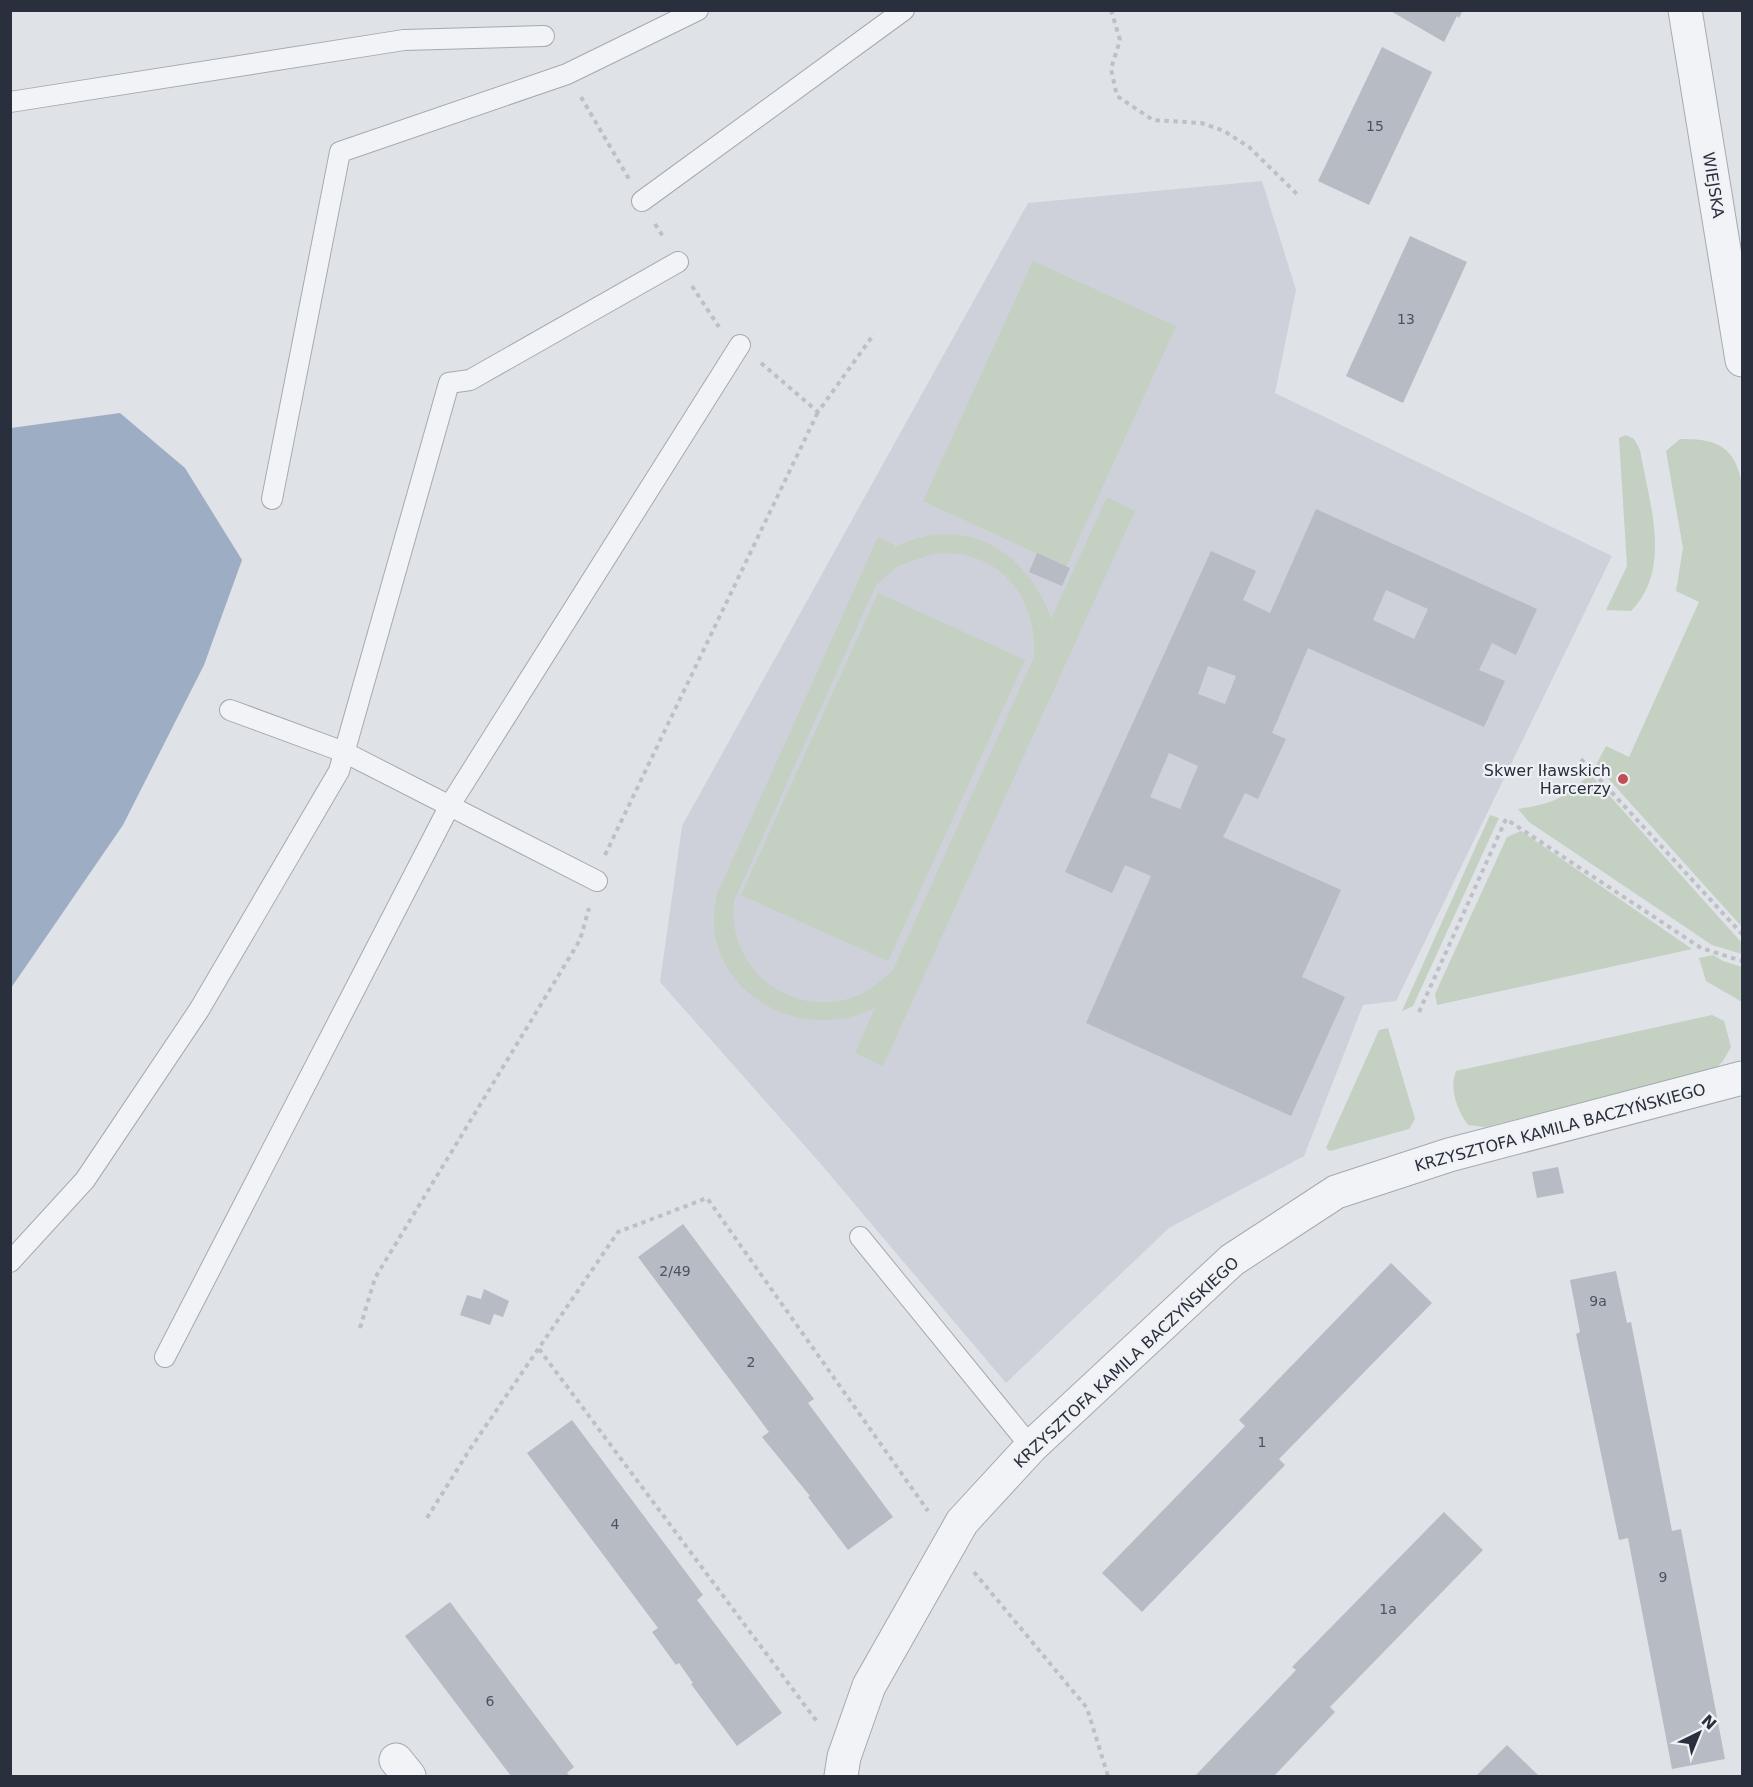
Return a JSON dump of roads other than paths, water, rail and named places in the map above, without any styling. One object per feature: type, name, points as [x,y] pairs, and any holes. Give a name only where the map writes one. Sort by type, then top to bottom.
[{"type":"street","name":"WIEJSKA","points":[[1684,10],[1743,360]]},
{"type":"street","name":"KRZYSZTOFA KAMILA BACZYŃSKIEGO","points":[[842,1767],[869,1686],[962,1522],[1031,1447],[1232,1260],[1336,1192],[1449,1155],[1743,1078]]},
{"type":"lane","points":[[272,499],[340,152],[567,74],[698,10]]},
{"type":"lane","points":[[642,201],[904,10]]},
{"type":"lane","points":[[10,102],[404,40],[544,36]]},
{"type":"lane","points":[[10,1262],[85,1179],[199,1010],[339,771],[449,383],[470,380],[678,262]]},
{"type":"lane","points":[[165,1357],[450,805],[740,345]]},
{"type":"lane","points":[[230,710],[344,752],[597,881]]},
{"type":"lane","points":[[860,1237],[1031,1447]]},
{"type":"water","points":[[120,413],[185,468],[242,560],[204,665],[123,825],[11,988],[11,428]]},
{"type":"place","name":"Skwer Iławskich Harcerzy","points":[[1623,779]]}]
